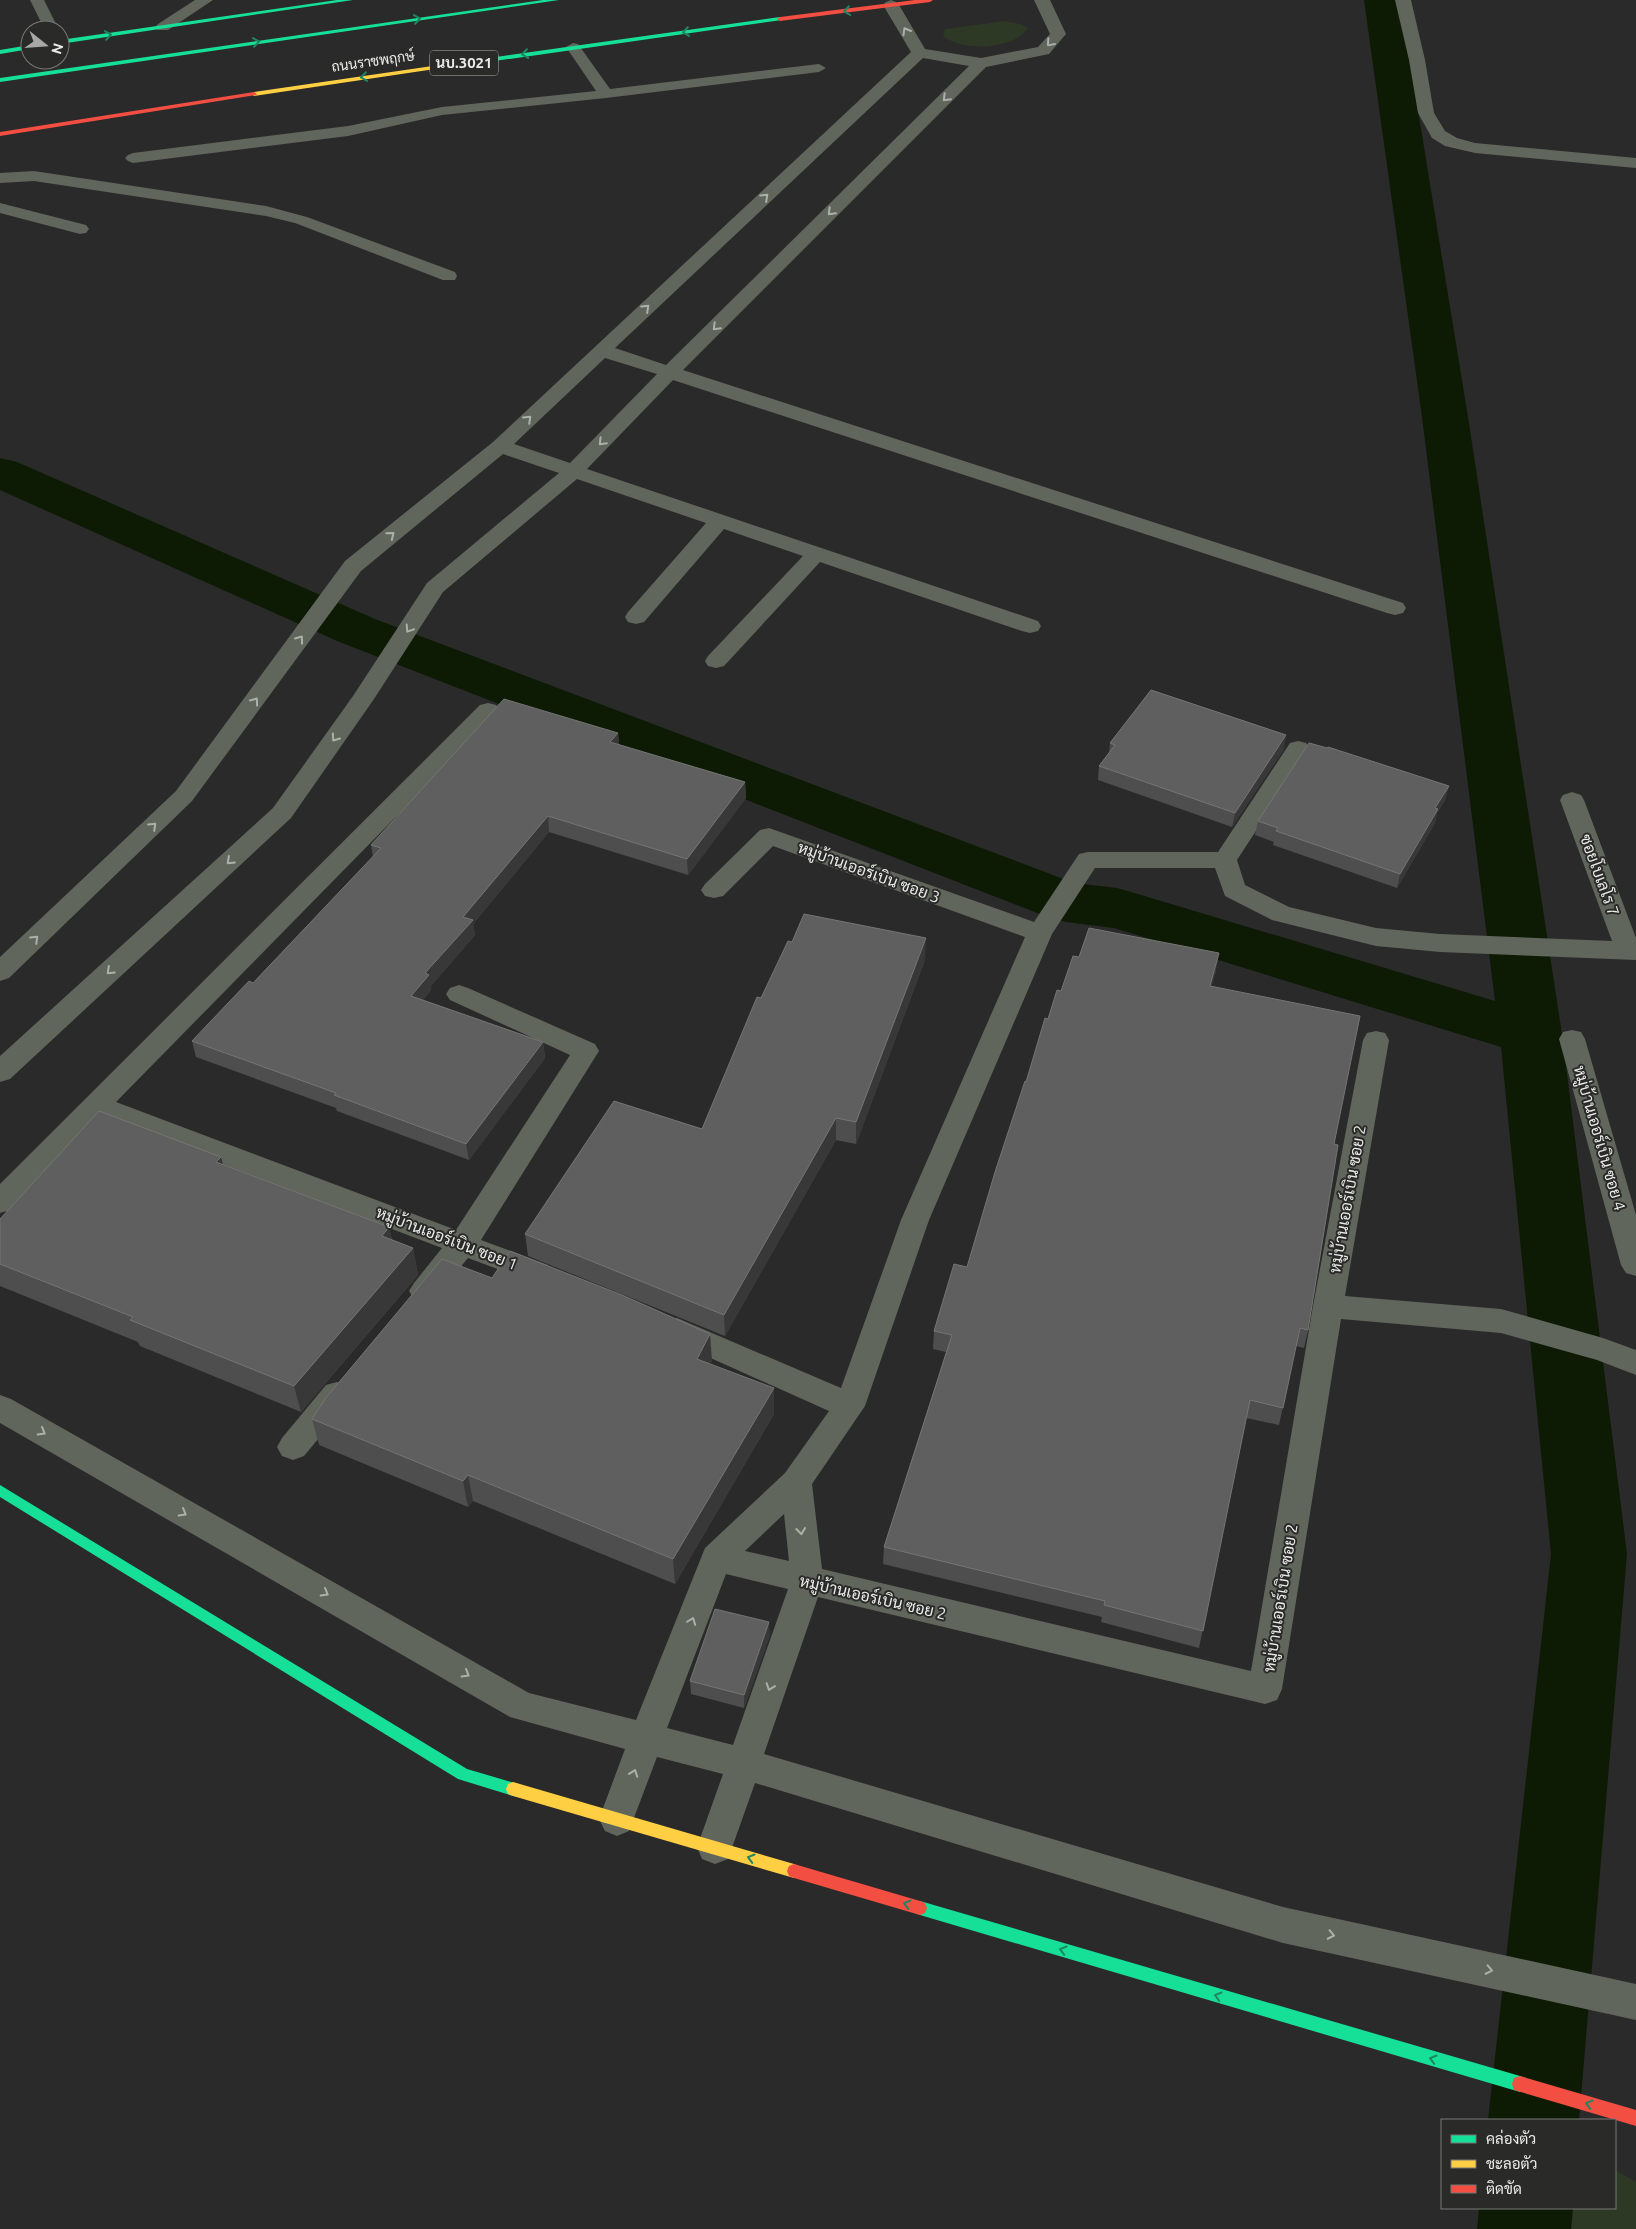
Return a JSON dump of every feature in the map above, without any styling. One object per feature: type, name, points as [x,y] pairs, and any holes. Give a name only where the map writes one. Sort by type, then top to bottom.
[{"type":"main road","points":[[70,41],[350,0]]},
{"type":"main road","points":[[0,80],[224,46],[556,0]]},
{"type":"main road","name":"ถนนราชพฤกษ์","points":[[0,134],[310,85],[573,47],[930,0]]},
{"type":"main road","points":[[10,67],[224,46]]},
{"type":"main road","points":[[0,52],[20,49]]},
{"type":"main road","points":[[0,1490],[463,1774],[1636,2118]]},
{"type":"street","points":[[164,27],[205,0]]},
{"type":"street","points":[[890,5],[919,53],[981,63],[1043,51],[1058,34],[1042,0]]},
{"type":"street","points":[[1403,0],[1417,60],[1426,113],[1438,134],[1451,142],[1475,148],[1636,163]]},
{"type":"street","points":[[0,972],[184,796],[353,566],[500,446],[919,53]]},
{"type":"street","points":[[0,1072],[282,813],[363,699],[435,588],[574,470],[981,63]]},
{"type":"street","points":[[0,208],[80,229]]},
{"type":"street","points":[[601,350],[1395,608]]},
{"type":"street","points":[[500,446],[1030,626]]},
{"type":"street","points":[[636,617],[720,520]]},
{"type":"street","points":[[716,661],[817,553]]},
{"type":"street","points":[[0,1202],[488,710]]},
{"type":"street","points":[[1298,748],[1225,860],[1234,890],[1281,914],[1376,937],[1440,943],[1632,951]]},
{"type":"street","name":"ซอยโบเลโร 7","points":[[1572,800],[1632,951]]},
{"type":"street","name":"หมู่บ้านเออร์เบิน ซอย 3","points":[[714,890],[769,836],[1042,931]]},
{"type":"street","points":[[618,1819],[646,1739],[716,1558],[796,1482],[850,1406],[915,1220],[1042,931],[1088,860],[1225,860]]},
{"type":"street","points":[[407,1312],[463,1244],[586,1051],[459,994]]},
{"type":"street","name":"หมู่บ้านเออร์เบิน ซอย 2","points":[[716,1558],[1265,1690],[1328,1306],[1376,1040]]},
{"type":"street","name":"หมู่บ้านเออร์เบิน ซอย 4","points":[[1572,1040],[1636,1265]]},
{"type":"street","name":"หมู่บ้านเออร์เบิน ซอย 1","points":[[96,1105],[563,1283]]},
{"type":"street","points":[[1328,1306],[1501,1320],[1603,1350],[1636,1363]]},
{"type":"street","points":[[653,1320],[850,1406]]},
{"type":"street","points":[[294,1447],[356,1372]]},
{"type":"street","points":[[0,1408],[522,1706],[744,1764],[1283,1925],[1636,2002]]},
{"type":"street","points":[[714,1847],[807,1581],[796,1482]]},
{"type":"lane","points":[[37,0],[47,20]]},
{"type":"lane","points":[[573,47],[606,94]]},
{"type":"lane","points":[[132,158],[348,132],[442,112],[819,68]]},
{"type":"lane","points":[[0,178],[34,176],[266,211],[301,220],[449,276]]},
{"type":"green space","points":[[1005,21],[1028,28],[1011,41],[987,46],[962,45],[943,36],[945,29]]},
{"type":"green space","points":[[1616,2171],[1636,2182],[1636,2229],[1571,2229],[1573,2209],[1616,2209]]},
{"type":"building","points":[[1151,690],[1286,735],[1235,813],[1099,766],[1115,745],[1110,743]]},
{"type":"building","points":[[504,699],[618,733],[610,742],[745,782],[687,859],[548,816],[463,917],[473,920],[425,973],[429,975],[411,996],[543,1042],[466,1144],[334,1095],[336,1093],[192,1041],[249,981],[253,983],[381,848],[371,845]]},
{"type":"building","points":[[1309,743],[1328,747],[1449,786],[1435,808],[1438,809],[1400,874],[1276,831],[1278,828],[1258,821]]},
{"type":"building","points":[[804,914],[926,938],[856,1122],[836,1118],[724,1315],[525,1234],[614,1101],[702,1129],[757,997],[761,998],[788,941],[792,942]]},
{"type":"building","points":[[1089,928],[1219,953],[1210,986],[1360,1016],[1334,1144],[1338,1145],[1308,1330],[1300,1328],[1283,1408],[1250,1400],[1203,1631],[1104,1605],[1105,1601],[884,1547],[952,1335],[934,1331],[954,1264],[967,1267],[995,1172],[1026,1082],[1045,1018],[1048,1019],[1057,990],[1061,991],[1073,956],[1079,957]]},
{"type":"building","points":[[99,1111],[221,1157],[216,1162],[389,1227],[382,1236],[413,1248],[294,1386],[130,1320],[133,1317],[0,1264],[0,1219]]},
{"type":"building","points":[[510,1251],[622,1295],[710,1334],[697,1359],[774,1388],[673,1559],[468,1475],[463,1481],[312,1419],[325,1399],[442,1259],[492,1278]]},
{"type":"building","points":[[715,1609],[769,1622],[744,1695],[690,1681]]},
{"type":"waterway","points":[[1382,0],[1445,417],[1531,1034]]},
{"type":"waterway","points":[[0,472],[356,630],[1066,902],[1117,908],[1531,1034]]},
{"type":"waterway","points":[[1531,1034],[1589,1554],[1534,2119]]},
{"type":"waterway","points":[[1524,2229],[1526,2209]]},
{"type":"traffic: fast","points":[[70,41],[350,0]]},
{"type":"traffic: fast","points":[[0,80],[556,0]]},
{"type":"traffic: fast","points":[[453,65],[780,19]]},
{"type":"traffic: fast","points":[[0,52],[20,49]]},
{"type":"traffic: fast","points":[[0,1490],[463,1774],[513,1789]]},
{"type":"traffic: fast","points":[[920,1908],[1520,2084]]},
{"type":"traffic: slow","points":[[254,94],[453,65]]},
{"type":"traffic: slow","points":[[513,1789],[794,1871]]},
{"type":"traffic: jam","points":[[780,19],[930,0]]},
{"type":"traffic: jam","points":[[0,134],[254,94]]},
{"type":"traffic: jam","points":[[794,1871],[920,1908]]},
{"type":"traffic: jam","points":[[1520,2084],[1636,2118]]}]
